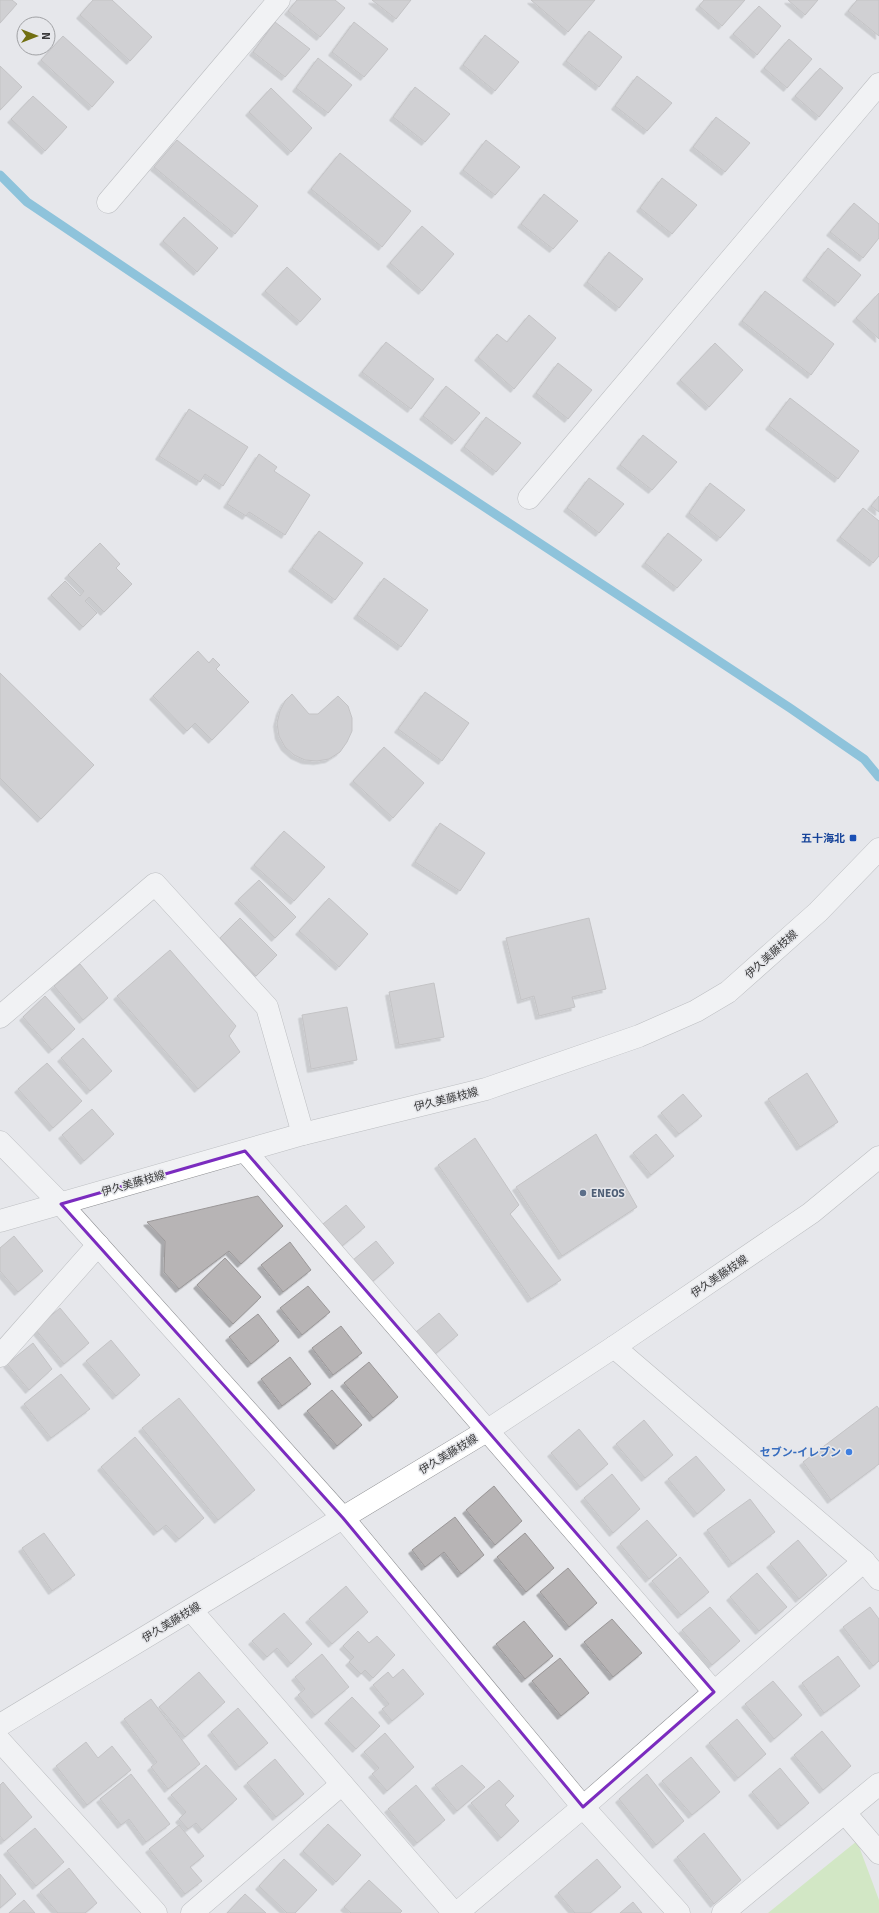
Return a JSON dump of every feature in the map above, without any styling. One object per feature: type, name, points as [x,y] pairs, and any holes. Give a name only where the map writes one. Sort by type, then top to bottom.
[{"type":"street","points":[[108,202],[279,0]]},
{"type":"street","points":[[529,498],[879,84]]},
{"type":"street","name":"伊久美藤枝線","points":[[0,1221],[303,1134],[486,1089],[639,1036],[696,1011],[728,992],[812,917],[879,849]]},
{"type":"street","points":[[0,1017],[155,884],[266,1007],[303,1134]]},
{"type":"street","points":[[0,1142],[61,1204],[343,1518],[582,1807],[679,1913]]},
{"type":"street","points":[[245,1151],[714,1692]]},
{"type":"street","name":"伊久美藤枝線","points":[[0,1725],[488,1430],[614,1348],[811,1213],[879,1157]]},
{"type":"street","points":[[0,1356],[98,1246]]},
{"type":"street","points":[[614,1348],[864,1561],[879,1579]]},
{"type":"street","points":[[457,1913],[582,1807],[864,1561]]},
{"type":"street","points":[[191,1610],[454,1913]]},
{"type":"street","points":[[0,1741],[156,1913]]},
{"type":"street","points":[[192,1913],[342,1784]]},
{"type":"street","points":[[723,1913],[879,1784]]},
{"type":"street","points":[[845,1813],[879,1853]]},
{"type":"highlighted area","points":[[245,1151],[714,1692],[583,1807],[343,1518],[61,1204]]},
{"type":"green space","points":[[857,1841],[879,1900],[879,1913],[768,1913]]},
{"type":"building","points":[[0,0],[12,0],[17,4],[0,23]]},
{"type":"building","points":[[93,0],[112,0],[152,37],[130,61],[80,15]]},
{"type":"building","points":[[297,0],[335,0],[345,8],[320,37],[288,11]]},
{"type":"building","points":[[372,0],[411,0],[396,19]]},
{"type":"building","points":[[531,0],[595,0],[568,32]]},
{"type":"building","points":[[704,0],[745,0],[722,26],[699,6]]},
{"type":"building","points":[[788,0],[818,0],[805,15]]},
{"type":"building","points":[[857,0],[879,0],[879,36],[848,11]]},
{"type":"building","points":[[759,6],[781,26],[757,55],[733,34]]},
{"type":"building","points":[[275,22],[310,49],[285,77],[253,52]]},
{"type":"building","points":[[354,22],[388,49],[364,77],[332,52]]},
{"type":"building","points":[[589,31],[622,57],[599,87],[566,61]]},
{"type":"building","points":[[485,35],[519,62],[495,91],[463,65]]},
{"type":"building","points":[[63,36],[114,82],[92,107],[41,60],[45,56],[56,56],[56,44]]},
{"type":"building","points":[[789,39],[812,59],[787,88],[764,68]]},
{"type":"building","points":[[318,58],[352,85],[328,113],[296,88]]},
{"type":"building","points":[[0,66],[22,87],[0,110]]},
{"type":"building","points":[[820,68],[843,88],[819,117],[795,96]]},
{"type":"building","points":[[637,76],[672,103],[647,131],[615,106]]},
{"type":"building","points":[[415,87],[450,114],[425,142],[393,117]]},
{"type":"building","points":[[271,88],[312,128],[291,152],[249,112]]},
{"type":"building","points":[[33,96],[67,127],[45,151],[11,119]]},
{"type":"building","points":[[716,117],[750,143],[725,172],[693,147]]},
{"type":"building","points":[[177,140],[258,206],[235,234],[154,167]]},
{"type":"building","points":[[486,140],[520,167],[495,195],[463,170]]},
{"type":"building","points":[[340,153],[411,211],[382,247],[311,189]]},
{"type":"building","points":[[662,178],[697,205],[672,234],[640,208]]},
{"type":"building","points":[[544,194],[578,221],[553,249],[521,224]]},
{"type":"building","points":[[854,203],[879,224],[879,238],[863,258],[830,232]]},
{"type":"building","points":[[184,217],[218,248],[197,272],[163,241]]},
{"type":"building","points":[[422,226],[454,254],[422,291],[390,263]]},
{"type":"building","points":[[828,248],[861,275],[838,303],[806,277]]},
{"type":"building","points":[[609,252],[643,279],[619,308],[587,282]]},
{"type":"building","points":[[287,267],[321,299],[300,322],[265,291]]},
{"type":"building","points":[[765,291],[834,344],[811,375],[742,321]]},
{"type":"building","points":[[879,293],[879,339],[856,318]]},
{"type":"building","points":[[529,315],[556,338],[514,389],[478,357],[497,334],[507,342]]},
{"type":"building","points":[[386,342],[434,379],[411,409],[362,372]]},
{"type":"building","points":[[715,343],[743,370],[709,407],[680,380]]},
{"type":"building","points":[[558,363],[592,390],[568,419],[536,393]]},
{"type":"building","points":[[446,386],[480,413],[455,441],[423,416]]},
{"type":"building","points":[[790,398],[859,451],[838,479],[769,426]]},
{"type":"building","points":[[189,409],[248,447],[223,486],[205,474],[200,482],[159,456]]},
{"type":"building","points":[[486,417],[521,443],[496,472],[464,447]]},
{"type":"building","points":[[643,435],[677,462],[652,490],[620,465]]},
{"type":"building","points":[[259,454],[277,467],[274,471],[310,495],[285,535],[249,512],[246,516],[227,504]]},
{"type":"building","points":[[589,478],[624,504],[599,533],[567,508]]},
{"type":"building","points":[[710,483],[745,510],[720,538],[689,513]]},
{"type":"building","points":[[879,496],[879,512],[871,506]]},
{"type":"building","points":[[863,508],[879,521],[879,556],[873,563],[840,537]]},
{"type":"building","points":[[319,531],[363,563],[335,600],[292,568]]},
{"type":"building","points":[[668,533],[702,560],[677,588],[645,563]]},
{"type":"building","points":[[100,543],[120,564],[116,568],[132,584],[104,612],[89,597],[85,601],[97,613],[83,627],[51,595],[65,581],[80,596],[84,591],[68,575]]},
{"type":"building","points":[[384,578],[428,610],[401,647],[357,615]]},
{"type":"building","points":[[198,651],[209,663],[213,658],[220,665],[216,669],[249,702],[212,740],[195,723],[187,731],[153,696]]},
{"type":"building","points":[[0,673],[94,765],[41,819],[0,778]]},
{"type":"building","points":[[425,692],[469,723],[442,761],[398,729]]},
{"type":"building","points":[[292,694],[309,714],[318,714],[338,696],[348,706],[352,718],[352,731],[340,752],[329,759],[317,761],[305,760],[294,755],[285,747],[279,736],[277,723],[280,711],[285,701]]},
{"type":"building","points":[[384,747],[424,783],[393,818],[353,781]]},
{"type":"building","points":[[440,823],[485,853],[460,891],[415,862]]},
{"type":"building","points":[[284,831],[325,867],[294,901],[254,865]]},
{"type":"building","points":[[259,880],[296,917],[275,938],[238,900]]},
{"type":"building","points":[[329,898],[368,934],[339,967],[299,931]]},
{"type":"building","points":[[240,918],[277,955],[256,976],[220,938]]},
{"type":"building","points":[[589,918],[606,989],[572,997],[575,1007],[539,1016],[534,996],[521,1000],[506,938]]},
{"type":"building","points":[[170,950],[236,1026],[229,1036],[240,1052],[198,1089],[117,996]]},
{"type":"building","points":[[80,964],[108,998],[83,1020],[54,986]]},
{"type":"building","points":[[434,983],[444,1037],[399,1045],[389,992]]},
{"type":"building","points":[[45,996],[75,1029],[52,1050],[23,1017]]},
{"type":"building","points":[[347,1007],[357,1060],[311,1069],[302,1015]]},
{"type":"building","points":[[83,1038],[112,1071],[90,1091],[61,1058]]},
{"type":"building","points":[[47,1063],[82,1101],[53,1128],[18,1089]]},
{"type":"building","points":[[807,1073],[838,1122],[800,1147],[768,1099]]},
{"type":"building","points":[[683,1094],[702,1116],[679,1134],[661,1113]]},
{"type":"building","points":[[92,1109],[114,1134],[84,1161],[62,1135]]},
{"type":"building","points":[[596,1134],[637,1207],[562,1256],[516,1187]]},
{"type":"building","points":[[656,1134],[674,1156],[651,1175],[633,1153]]},
{"type":"building","points":[[475,1138],[519,1205],[510,1214],[561,1280],[531,1299],[438,1165]]},
{"type":"building","points":[[258,1196],[283,1226],[241,1264],[229,1251],[179,1289],[164,1272],[165,1241],[147,1222]]},
{"type":"building","points":[[346,1205],[365,1227],[342,1246],[323,1224]]},
{"type":"building","points":[[14,1236],[43,1271],[18,1292],[0,1271],[0,1248]]},
{"type":"building","points":[[376,1241],[394,1263],[372,1282],[353,1260]]},
{"type":"building","points":[[290,1242],[311,1270],[283,1292],[261,1265]]},
{"type":"building","points":[[225,1258],[261,1297],[233,1324],[197,1285]]},
{"type":"building","points":[[308,1286],[330,1312],[302,1335],[280,1308]]},
{"type":"building","points":[[60,1308],[89,1343],[64,1364],[35,1329]]},
{"type":"building","points":[[439,1313],[458,1335],[435,1354],[416,1332]]},
{"type":"building","points":[[258,1314],[279,1341],[251,1364],[229,1337]]},
{"type":"building","points":[[341,1326],[362,1353],[333,1375],[312,1348]]},
{"type":"building","points":[[111,1340],[140,1375],[116,1396],[86,1361]]},
{"type":"building","points":[[33,1343],[52,1369],[29,1390],[7,1364]]},
{"type":"building","points":[[290,1357],[311,1384],[282,1406],[261,1379]]},
{"type":"building","points":[[369,1362],[398,1397],[373,1418],[344,1383]]},
{"type":"building","points":[[61,1374],[90,1409],[51,1438],[24,1404]]},
{"type":"building","points":[[332,1390],[362,1425],[337,1446],[307,1411]]},
{"type":"building","points":[[179,1398],[255,1490],[218,1520],[142,1428]]},
{"type":"building","points":[[877,1406],[879,1409],[879,1464],[831,1500],[803,1462]]},
{"type":"building","points":[[644,1420],[673,1455],[645,1478],[616,1444]]},
{"type":"building","points":[[579,1429],[608,1464],[580,1487],[551,1453]]},
{"type":"building","points":[[135,1437],[204,1518],[179,1539],[166,1525],[157,1532],[101,1467]]},
{"type":"building","points":[[696,1456],[725,1490],[697,1514],[668,1479]]},
{"type":"building","points":[[612,1474],[640,1509],[613,1533],[584,1498]]},
{"type":"building","points":[[494,1486],[522,1521],[495,1545],[466,1510]]},
{"type":"building","points":[[750,1499],[775,1532],[732,1564],[707,1530]]},
{"type":"building","points":[[455,1517],[484,1555],[461,1574],[444,1552],[425,1567],[412,1550]]},
{"type":"building","points":[[647,1520],[677,1555],[649,1579],[620,1544]]},
{"type":"building","points":[[44,1533],[75,1575],[52,1591],[22,1548]]},
{"type":"building","points":[[525,1533],[554,1568],[526,1592],[497,1557]]},
{"type":"building","points":[[798,1540],[827,1575],[799,1599],[770,1564]]},
{"type":"building","points":[[680,1557],[709,1592],[681,1615],[652,1581]]},
{"type":"building","points":[[568,1568],[597,1603],[569,1627],[540,1592]]},
{"type":"building","points":[[757,1573],[787,1607],[759,1631],[730,1597]]},
{"type":"building","points":[[346,1586],[368,1612],[332,1644],[309,1619]]},
{"type":"building","points":[[710,1607],[740,1641],[712,1665],[682,1630]]},
{"type":"building","points":[[870,1607],[879,1619],[879,1661],[873,1666],[843,1627]]},
{"type":"building","points":[[284,1613],[312,1644],[291,1664],[277,1648],[267,1657],[252,1641]]},
{"type":"building","points":[[612,1619],[642,1653],[613,1677],[584,1642]]},
{"type":"building","points":[[524,1621],[553,1656],[525,1679],[496,1644]]},
{"type":"building","points":[[358,1631],[369,1643],[377,1636],[395,1655],[373,1678],[365,1670],[361,1674],[349,1662],[354,1657],[343,1646]]},
{"type":"building","points":[[322,1654],[349,1687],[315,1715],[298,1695],[305,1689],[295,1677]]},
{"type":"building","points":[[838,1656],[860,1686],[824,1713],[802,1683]]},
{"type":"building","points":[[560,1658],[589,1693],[561,1716],[532,1681]]},
{"type":"building","points":[[403,1669],[424,1694],[392,1721],[382,1709],[389,1704],[373,1685],[388,1672],[393,1678]]},
{"type":"building","points":[[199,1672],[225,1702],[185,1737],[159,1707]]},
{"type":"building","points":[[773,1681],[802,1715],[774,1739],[745,1704]]},
{"type":"building","points":[[352,1697],[380,1726],[356,1749],[328,1720]]},
{"type":"building","points":[[151,1699],[200,1764],[168,1789],[151,1767],[157,1762],[124,1719]]},
{"type":"building","points":[[238,1708],[268,1743],[239,1767],[211,1732]]},
{"type":"building","points":[[737,1719],[766,1754],[738,1778],[709,1743]]},
{"type":"building","points":[[822,1731],[851,1766],[823,1790],[794,1755]]},
{"type":"building","points":[[385,1733],[414,1767],[387,1791],[372,1774],[379,1768],[364,1752]]},
{"type":"building","points":[[86,1742],[98,1758],[112,1746],[131,1770],[87,1805],[56,1766]]},
{"type":"building","points":[[691,1757],[720,1792],[692,1815],[662,1781]]},
{"type":"building","points":[[275,1759],[304,1794],[276,1817],[247,1783]]},
{"type":"building","points":[[206,1765],[237,1799],[202,1830],[196,1823],[188,1829],[179,1819],[186,1812],[171,1795]]},
{"type":"building","points":[[462,1765],[485,1787],[457,1811],[435,1785]]},
{"type":"building","points":[[780,1768],[809,1803],[781,1826],[752,1792]]},
{"type":"building","points":[[131,1774],[170,1824],[146,1842],[129,1819],[121,1825],[100,1799]]},
{"type":"building","points":[[647,1774],[684,1821],[656,1845],[619,1799]]},
{"type":"building","points":[[499,1780],[514,1796],[505,1805],[519,1821],[501,1838],[471,1803]]},
{"type":"building","points":[[3,1782],[32,1817],[4,1841],[0,1836],[0,1785]]},
{"type":"building","points":[[416,1785],[445,1820],[417,1843],[388,1809]]},
{"type":"building","points":[[328,1824],[361,1855],[336,1882],[303,1851]]},
{"type":"building","points":[[179,1825],[204,1856],[190,1867],[202,1881],[185,1894],[149,1849]]},
{"type":"building","points":[[35,1828],[64,1862],[36,1886],[7,1851]]},
{"type":"building","points":[[704,1833],[741,1880],[714,1904],[677,1857]]},
{"type":"building","points":[[284,1859],[317,1890],[295,1913],[287,1913],[259,1886]]},
{"type":"building","points":[[597,1859],[621,1887],[590,1913],[575,1913],[558,1893]]},
{"type":"building","points":[[69,1868],[97,1903],[85,1913],[58,1913],[40,1892]]},
{"type":"building","points":[[0,1874],[16,1894],[0,1908]]},
{"type":"building","points":[[369,1880],[402,1911],[400,1913],[351,1913],[344,1907]]},
{"type":"building","points":[[245,1894],[266,1913],[227,1913]]},
{"type":"building","points":[[24,1900],[35,1913],[9,1913]]},
{"type":"building","points":[[633,1902],[642,1913],[620,1913]]},
{"type":"waterway","points":[[0,175],[27,202],[290,379],[790,708],[864,759],[879,777]]},
{"type":"place","name":"五十海北","points":[[853,838]]},
{"type":"place","name":"ENEOS","points":[[583,1193]]},
{"type":"place","name":"セブン-イレブン","points":[[849,1452]]}]
